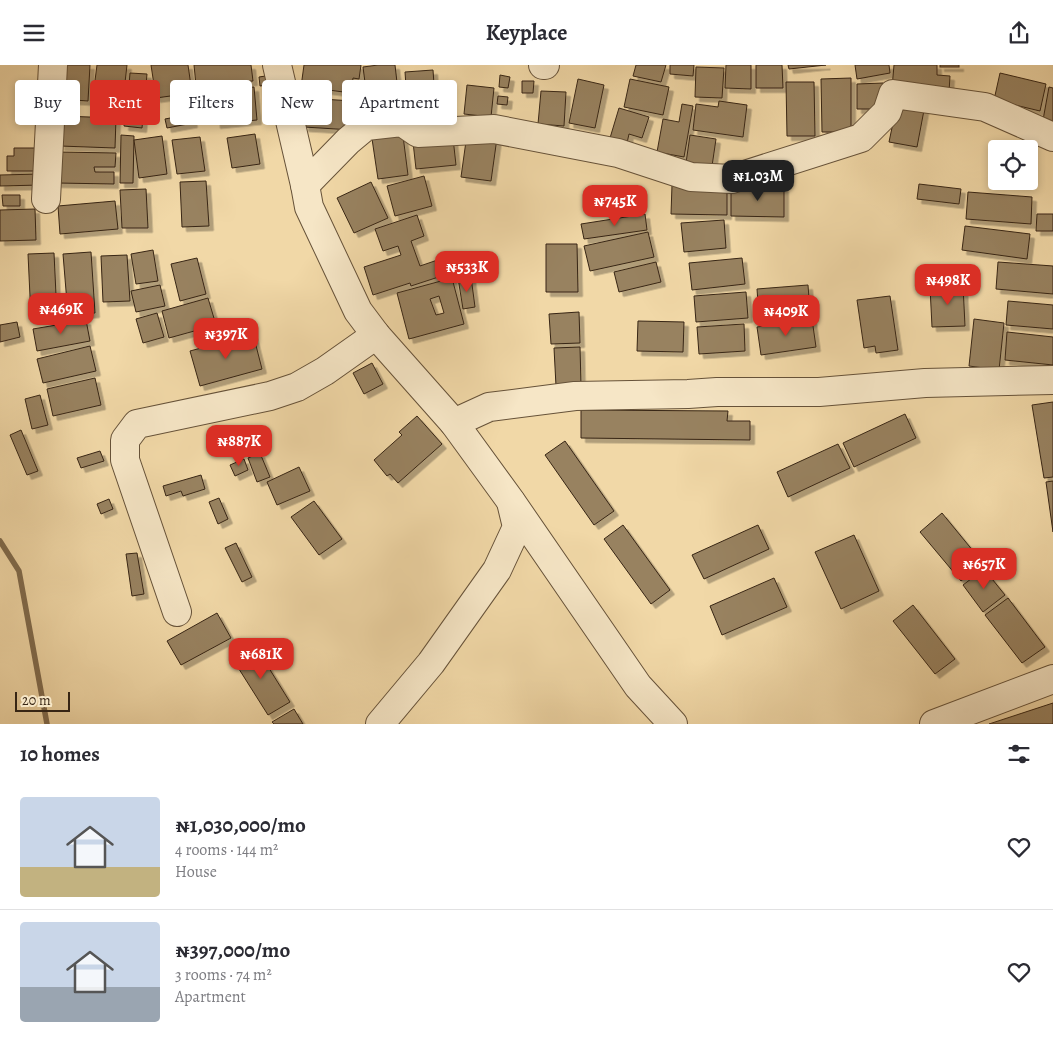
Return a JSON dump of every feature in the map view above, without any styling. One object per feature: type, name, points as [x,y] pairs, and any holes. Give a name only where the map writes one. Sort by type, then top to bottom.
[{"type":"street","points":[[46,199],[53,65]]},
{"type":"street","points":[[277,65],[309,207],[358,311],[376,335],[454,423],[510,500],[638,686],[673,724]]},
{"type":"street","points":[[305,185],[348,141],[366,126],[402,122],[418,133],[494,129],[618,153],[691,177],[732,179],[860,138],[887,112],[893,95],[985,107],[1053,137]]},
{"type":"street","points":[[177,612],[125,460],[125,439],[137,424],[270,396],[297,387],[326,371],[376,335]]},
{"type":"street","points":[[454,423],[489,407],[575,396],[688,394],[718,391],[819,392],[925,383],[1053,380]]},
{"type":"street","points":[[380,724],[431,663],[497,570],[517,527],[510,500]]},
{"type":"street","points":[[934,724],[1053,679]]},
{"type":"building","points":[[63,65],[90,65],[88,101],[80,100],[80,80],[62,80]]},
{"type":"building","points":[[97,65],[127,65],[125,80],[95,80]]},
{"type":"building","points":[[151,65],[188,65],[190,80],[170,80],[170,96],[160,97],[160,80],[153,80]]},
{"type":"building","points":[[194,65],[251,65],[253,81],[252,80],[196,80]]},
{"type":"building","points":[[304,65],[361,65],[359,79],[342,80],[342,92],[332,90],[332,80],[302,80]]},
{"type":"building","points":[[395,65],[397,80],[365,80],[363,67]]},
{"type":"building","points":[[636,65],[666,65],[661,82],[633,76]]},
{"type":"building","points":[[670,65],[694,65],[693,76],[670,74]]},
{"type":"building","points":[[726,65],[751,65],[751,89],[725,88]]},
{"type":"building","points":[[756,65],[782,65],[783,88],[756,88]]},
{"type":"building","points":[[788,65],[826,65],[789,69]]},
{"type":"building","points":[[855,65],[889,65],[890,73],[857,79]]},
{"type":"building","points":[[894,65],[937,65],[937,75],[950,76],[949,92],[892,88]]},
{"type":"building","points":[[940,65],[959,65],[959,67],[940,67]]},
{"type":"building","points":[[696,67],[724,68],[722,98],[695,97]]},
{"type":"building","points":[[433,70],[434,80],[406,80],[405,72]]},
{"type":"building","points":[[130,73],[147,74],[146,80],[129,80]]},
{"type":"building","points":[[1000,73],[1046,84],[1040,111],[994,100]]},
{"type":"building","points":[[272,75],[273,80],[262,80],[262,86],[260,86],[259,77]]},
{"type":"building","points":[[500,75],[510,77],[508,88],[499,87]]},
{"type":"building","points":[[851,78],[851,132],[822,132],[821,79]]},
{"type":"building","points":[[578,79],[604,85],[595,128],[569,123]]},
{"type":"building","points":[[630,79],[669,87],[663,115],[624,107]]},
{"type":"building","points":[[522,81],[534,81],[533,93],[522,93]]},
{"type":"building","points":[[786,82],[814,82],[815,136],[787,136]]},
{"type":"building","points":[[883,83],[883,109],[857,109],[857,84]]},
{"type":"building","points":[[467,85],[494,88],[491,117],[464,114]]},
{"type":"building","points":[[252,87],[254,87],[257,120],[252,120]]},
{"type":"building","points":[[1049,87],[1053,88],[1053,122],[1043,120]]},
{"type":"building","points":[[541,91],[566,92],[564,126],[538,124]]},
{"type":"building","points":[[498,96],[508,97],[507,105],[497,104]]},
{"type":"building","points":[[898,99],[925,105],[917,147],[889,142]]},
{"type":"building","points":[[332,100],[342,100],[342,125],[352,125],[352,130],[304,127],[304,125],[332,125]]},
{"type":"building","points":[[719,101],[747,105],[743,137],[693,130],[696,104],[718,107]]},
{"type":"building","points":[[682,104],[693,106],[684,157],[657,152],[663,119],[679,122]]},
{"type":"building","points":[[619,108],[649,117],[642,138],[629,134],[627,143],[610,138]]},
{"type":"building","points":[[80,117],[90,117],[90,125],[116,125],[115,148],[60,146],[61,125],[80,125]]},
{"type":"building","points":[[170,118],[170,125],[183,125],[167,128],[165,119]]},
{"type":"building","points":[[124,125],[142,125],[142,128]]},
{"type":"building","points":[[402,128],[408,175],[378,179],[371,132]]},
{"type":"building","points":[[255,134],[260,164],[232,168],[227,138]]},
{"type":"building","points":[[467,134],[497,138],[491,181],[461,177]]},
{"type":"building","points":[[121,135],[134,136],[133,183],[120,183]]},
{"type":"building","points":[[690,135],[716,139],[711,173],[685,170]]},
{"type":"building","points":[[162,136],[167,174],[139,178],[134,140]]},
{"type":"building","points":[[200,137],[205,171],[177,174],[172,140]]},
{"type":"building","points":[[453,138],[456,165],[416,169],[413,142]]},
{"type":"building","points":[[14,148],[41,148],[42,171],[7,171],[7,156],[14,156]]},
{"type":"building","points":[[58,152],[116,153],[115,167],[94,167],[95,172],[114,172],[114,184],[57,183]]},
{"type":"building","points":[[40,174],[41,185],[0,186],[0,175]]},
{"type":"building","points":[[424,176],[432,206],[395,216],[387,186]]},
{"type":"building","points":[[206,181],[209,226],[182,227],[180,182]]},
{"type":"building","points":[[371,182],[388,218],[354,233],[337,198]]},
{"type":"building","points":[[919,184],[961,189],[959,204],[917,199]]},
{"type":"building","points":[[672,185],[727,186],[727,215],[671,214]]},
{"type":"building","points":[[731,187],[784,187],[784,217],[731,216]]},
{"type":"building","points":[[146,189],[148,228],[122,228],[120,190]]},
{"type":"building","points":[[968,192],[1032,197],[1031,224],[966,219]]},
{"type":"building","points":[[2,195],[20,195],[20,206],[3,206]]},
{"type":"building","points":[[115,201],[118,229],[60,234],[58,206]]},
{"type":"building","points":[[35,209],[36,240],[0,241],[0,210]]},
{"type":"building","points":[[645,214],[647,230],[584,239],[581,224]]},
{"type":"building","points":[[1037,214],[1053,214],[1053,231],[1036,231]]},
{"type":"building","points":[[417,215],[424,236],[411,241],[420,266],[458,253],[463,269],[411,286],[410,283],[373,295],[364,267],[401,255],[398,246],[383,251],[375,229]]},
{"type":"building","points":[[724,220],[726,248],[684,252],[681,223]]},
{"type":"building","points":[[965,226],[1030,234],[1027,259],[962,250]]},
{"type":"building","points":[[648,232],[654,257],[590,271],[584,246]]},
{"type":"building","points":[[546,244],[577,244],[578,292],[546,292]]},
{"type":"building","points":[[153,250],[158,281],[136,284],[131,254]]},
{"type":"building","points":[[91,252],[95,313],[68,315],[63,254]]},
{"type":"building","points":[[54,253],[57,316],[48,316],[47,305],[41,306],[41,317],[31,318],[28,254]]},
{"type":"building","points":[[127,255],[130,301],[103,302],[101,256]]},
{"type":"building","points":[[197,258],[206,294],[180,301],[171,264]]},
{"type":"building","points":[[742,258],[745,284],[692,290],[689,263]]},
{"type":"building","points":[[656,262],[661,282],[619,292],[614,272]]},
{"type":"building","points":[[998,262],[1053,266],[1053,294],[996,289]]},
{"type":"building","points":[[471,277],[475,307],[463,309],[458,278]]},
{"type":"building","points":[[452,278],[464,324],[409,339],[397,293]],"holes":[[[439,296],[444,313],[436,315],[430,299]]]},
{"type":"building","points":[[160,285],[165,306],[136,312],[131,291]]},
{"type":"building","points":[[808,285],[810,312],[759,316],[757,289]]},
{"type":"building","points":[[963,285],[965,326],[932,327],[930,287]]},
{"type":"building","points":[[746,292],[748,318],[696,322],[694,296]]},
{"type":"building","points":[[890,296],[898,350],[876,353],[875,346],[864,348],[857,300]]},
{"type":"building","points":[[208,298],[216,325],[169,338],[162,311]]},
{"type":"building","points":[[1008,301],[1053,305],[1053,329],[1006,325]]},
{"type":"building","points":[[579,312],[580,343],[551,344],[549,314]]},
{"type":"building","points":[[157,313],[164,337],[143,343],[136,319]]},
{"type":"building","points":[[812,319],[816,347],[761,355],[757,327]]},
{"type":"building","points":[[974,319],[1004,323],[999,370],[969,366]]},
{"type":"building","points":[[86,320],[90,341],[37,351],[33,329]]},
{"type":"building","points":[[638,321],[684,322],[683,352],[637,351]]},
{"type":"building","points":[[17,322],[20,337],[0,342],[0,325]]},
{"type":"building","points":[[744,324],[745,351],[699,354],[697,327]]},
{"type":"building","points":[[1007,332],[1053,337],[1053,365],[1005,360]]},
{"type":"building","points":[[253,334],[262,369],[200,386],[190,351]]},
{"type":"building","points":[[90,346],[96,371],[43,383],[37,359]]},
{"type":"building","points":[[580,347],[581,385],[556,386],[554,348]]},
{"type":"building","points":[[372,363],[383,384],[364,394],[353,373]]},
{"type":"building","points":[[95,378],[101,405],[53,416],[47,389]]},
{"type":"building","points":[[40,395],[48,425],[32,429],[25,399]]},
{"type":"building","points":[[1053,402],[1053,477],[1044,478],[1032,405]]},
{"type":"building","points":[[581,410],[728,411],[727,421],[750,421],[750,440],[581,438]]},
{"type":"building","points":[[905,414],[916,438],[854,467],[843,443]]},
{"type":"building","points":[[417,416],[442,444],[398,483],[390,474],[387,476],[374,460],[402,435],[399,432]]},
{"type":"building","points":[[21,430],[38,471],[27,475],[10,435]]},
{"type":"building","points":[[565,441],[614,511],[594,525],[545,455]]},
{"type":"building","points":[[838,444],[850,468],[788,497],[777,472]]},
{"type":"building","points":[[100,451],[104,461],[81,468],[77,458]]},
{"type":"building","points":[[260,453],[270,477],[257,482],[248,458]]},
{"type":"building","points":[[244,459],[248,470],[235,476],[230,465]]},
{"type":"building","points":[[299,467],[310,491],[277,505],[267,482]]},
{"type":"building","points":[[201,475],[205,489],[183,496],[181,491],[166,496],[163,486]]},
{"type":"building","points":[[1053,481],[1053,532],[1046,482]]},
{"type":"building","points":[[219,498],[228,519],[218,524],[209,502]]},
{"type":"building","points":[[109,499],[113,509],[101,514],[97,504]]},
{"type":"building","points":[[314,501],[342,539],[319,555],[291,517]]},
{"type":"building","points":[[942,513],[983,563],[961,581],[920,532]]},
{"type":"building","points":[[623,525],[670,590],[651,604],[604,539]]},
{"type":"building","points":[[758,525],[769,549],[704,579],[692,555]]},
{"type":"building","points":[[854,535],[879,591],[841,609],[815,552]]},
{"type":"building","points":[[236,543],[252,577],[242,582],[225,548]]},
{"type":"building","points":[[137,553],[144,594],[132,596],[126,554]]},
{"type":"building","points":[[984,569],[1005,595],[983,612],[963,585]]},
{"type":"building","points":[[774,578],[787,607],[722,635],[710,606]]},
{"type":"building","points":[[1008,598],[1045,647],[1022,663],[985,615]]},
{"type":"building","points":[[913,605],[955,659],[935,674],[893,621]]},
{"type":"building","points":[[217,613],[231,638],[181,665],[167,641]]},
{"type":"building","points":[[254,644],[290,702],[268,715],[232,658]]},
{"type":"building","points":[[1053,703],[1053,724],[989,724]]},
{"type":"building","points":[[294,709],[303,724],[274,724],[272,722]]},
{"type":"waterway","points":[[0,541],[19,571],[47,724]]}]
